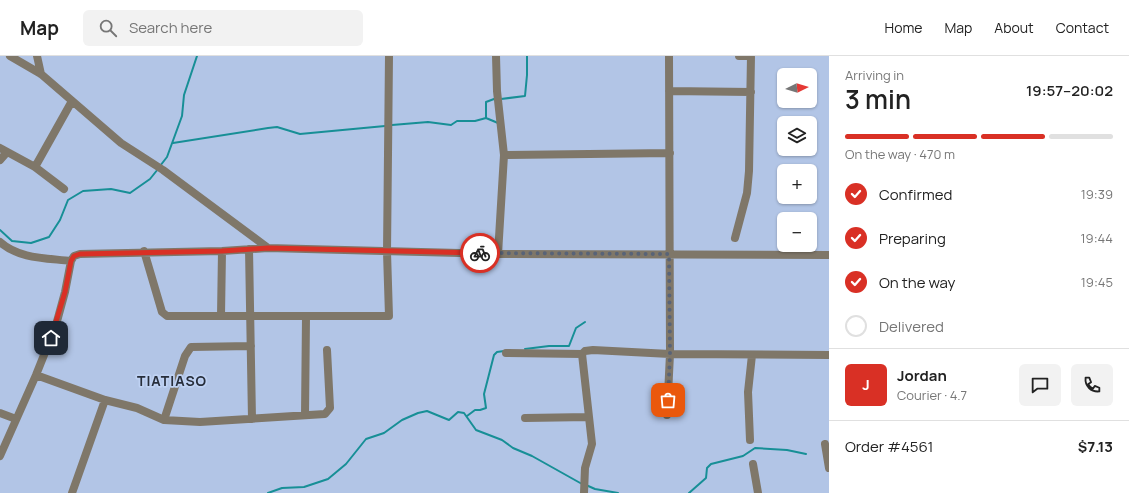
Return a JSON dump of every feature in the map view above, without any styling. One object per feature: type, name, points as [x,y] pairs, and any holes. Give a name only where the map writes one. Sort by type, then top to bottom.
[{"type":"street","points":[[10,56],[41,74],[122,143],[163,170],[268,248]]},
{"type":"street","points":[[37,56],[41,74]]},
{"type":"street","points":[[144,251],[164,314],[306,317],[389,316],[387,252],[389,56]]},
{"type":"street","points":[[496,56],[497,91],[504,155],[498,254]]},
{"type":"street","points":[[667,415],[670,354],[669,56]]},
{"type":"street","points":[[735,238],[747,193],[751,92],[751,56],[739,56]]},
{"type":"street","points":[[669,91],[751,92]]},
{"type":"street","points":[[35,168],[72,100]]},
{"type":"street","points":[[0,160],[4,150],[35,168],[64,189]]},
{"type":"street","points":[[504,155],[670,153]]},
{"type":"street","points":[[0,242],[15,253],[71,261]]},
{"type":"street","points":[[1,452],[36,375],[56,325],[65,292],[71,261],[74,256],[80,254],[144,251],[222,251],[268,248],[498,254],[829,255]]},
{"type":"street","points":[[250,250],[252,419]]},
{"type":"street","points":[[221,316],[222,251]]},
{"type":"street","points":[[305,415],[306,317]]},
{"type":"street","points":[[164,420],[185,356],[191,347],[251,346]]},
{"type":"street","points":[[36,375],[105,400],[137,408],[164,420],[200,422],[325,414],[330,408],[327,350]]},
{"type":"street","points":[[506,353],[582,354],[585,351],[593,350],[670,354],[829,355]]},
{"type":"street","points":[[582,354],[592,444],[585,468],[584,493]]},
{"type":"street","points":[[750,440],[748,392],[752,355]]},
{"type":"street","points":[[72,493],[105,400]]},
{"type":"street","points":[[0,413],[16,420]]},
{"type":"street","points":[[525,418],[589,417]]},
{"type":"street","points":[[825,444],[829,468]]},
{"type":"street","points":[[753,464],[758,493]]},
{"type":"waterway","points":[[160,166],[167,157],[182,116],[184,95],[197,56]]},
{"type":"waterway","points":[[501,99],[525,96],[527,56]]},
{"type":"waterway","points":[[486,118],[486,102],[494,99]]},
{"type":"waterway","points":[[392,125],[428,122],[451,125],[457,121],[475,121],[486,118],[498,123]]},
{"type":"waterway","points":[[173,143],[277,127],[300,134],[385,126]]},
{"type":"waterway","points":[[0,230],[12,241],[31,243],[49,237],[60,220],[68,200],[83,191],[111,189],[130,193],[150,179],[158,169]]},
{"type":"waterway","points":[[525,349],[549,346],[569,346],[576,328],[585,322]]},
{"type":"waterway","points":[[467,416],[475,410],[486,408],[484,394],[494,355],[497,352],[504,351]]},
{"type":"waterway","points":[[268,493],[282,488],[304,487],[328,479],[346,464],[366,439],[384,433],[402,420],[427,411],[449,420],[458,412],[464,413],[476,430],[502,440],[513,448],[532,456],[582,484]]},
{"type":"waterway","points":[[689,493],[706,478],[707,468],[711,464],[743,456],[755,448],[787,450],[806,454]]},
{"type":"waterway","points":[[586,485],[595,489],[618,493]]},
{"type":"way so far","points":[[480,253],[669,254],[670,354],[668,400]]},
{"type":"district","name":"TIATIASO","points":[[172,381]]},
{"type":"route","points":[[51,338],[65,292],[71,261],[74,256],[80,254],[144,251],[222,251],[268,248],[279,250],[480,253]]}]
